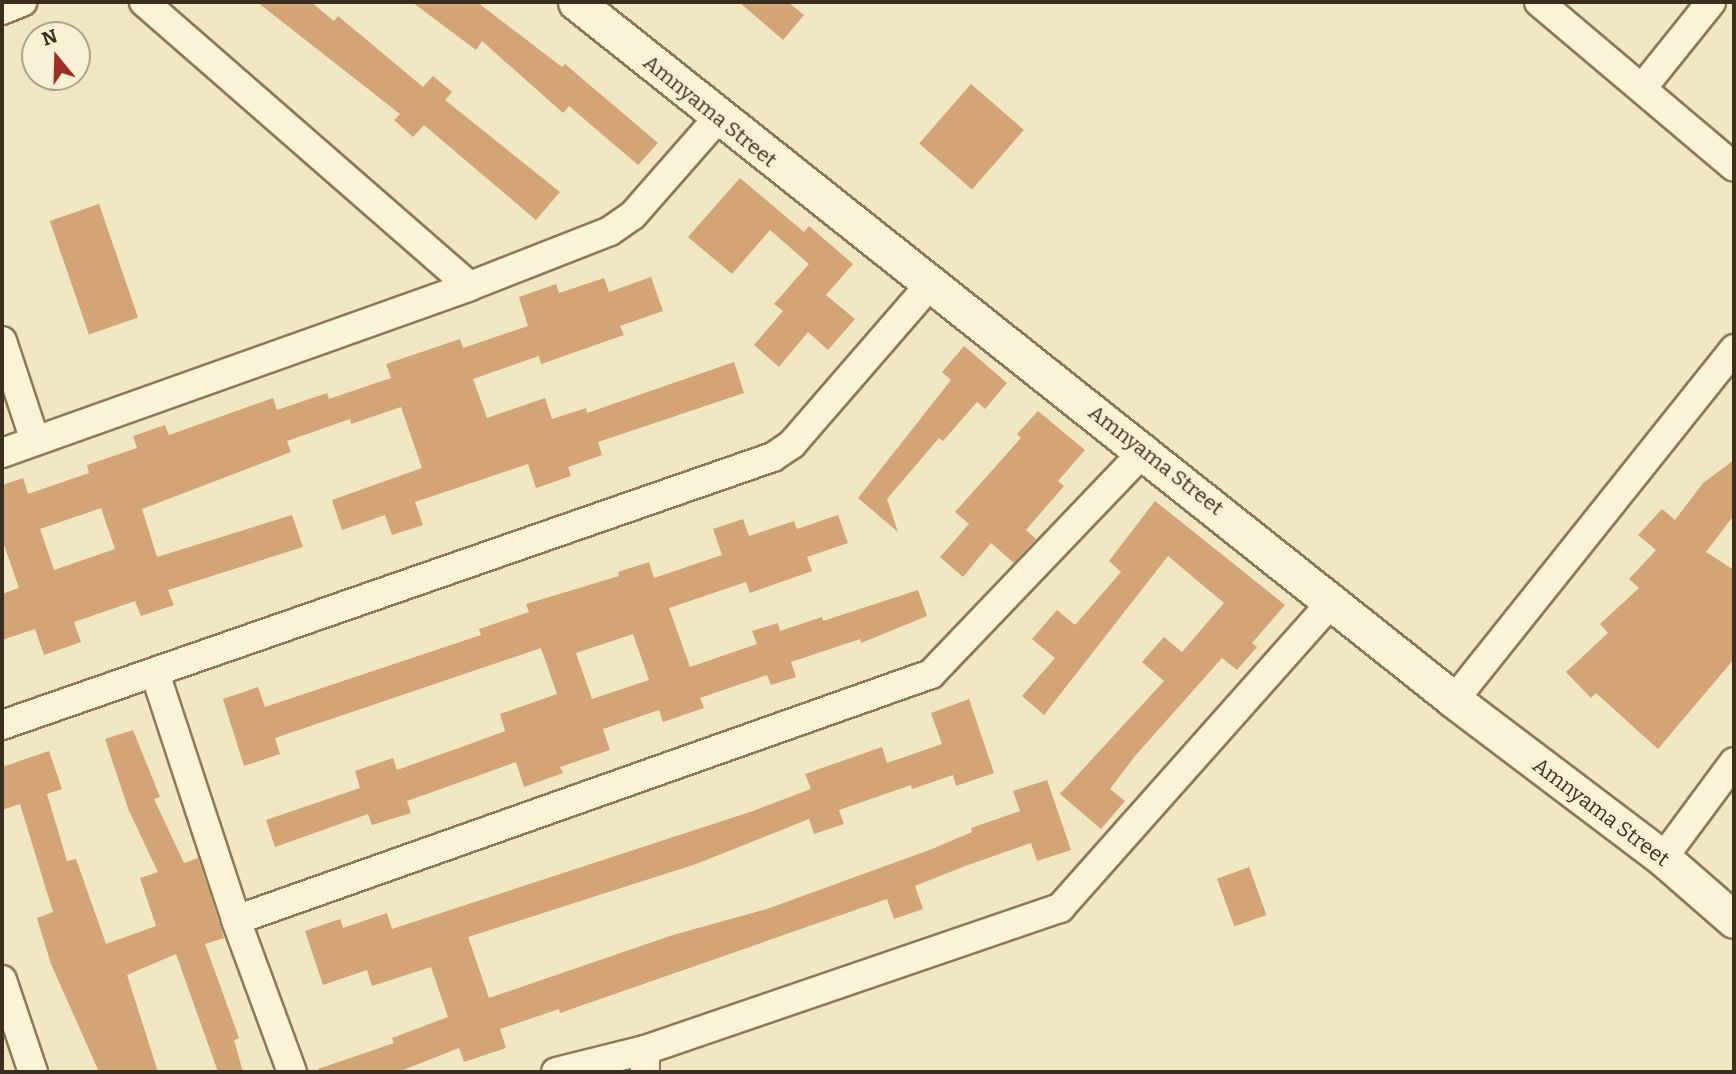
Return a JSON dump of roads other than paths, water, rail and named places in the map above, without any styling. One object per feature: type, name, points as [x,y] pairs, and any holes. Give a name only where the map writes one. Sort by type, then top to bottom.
[{"type":"street","points":[[2,9],[22,2]]},
{"type":"street","points":[[144,2],[470,286]]},
{"type":"street","points":[[1539,2],[1643,87],[1734,167]]},
{"type":"street","points":[[1643,87],[1711,2]]},
{"type":"street","name":"Amnyama Street","points":[[584,4],[718,118],[929,286],[1144,450],[1454,700],[1663,858],[1734,920]]},
{"type":"street","points":[[2,453],[470,286],[623,224],[718,118]]},
{"type":"street","points":[[2,725],[774,457],[792,444],[929,286]]},
{"type":"street","points":[[2,341],[35,441]]},
{"type":"street","points":[[1454,700],[1734,349]]},
{"type":"street","points":[[236,920],[931,674],[1144,450]]},
{"type":"street","points":[[556,1072],[645,1061],[1060,908],[1333,600]]},
{"type":"street","points":[[155,673],[236,920],[292,1072]]},
{"type":"street","points":[[1663,858],[1734,762]]},
{"type":"street","points":[[2,980],[33,1072]]}]
